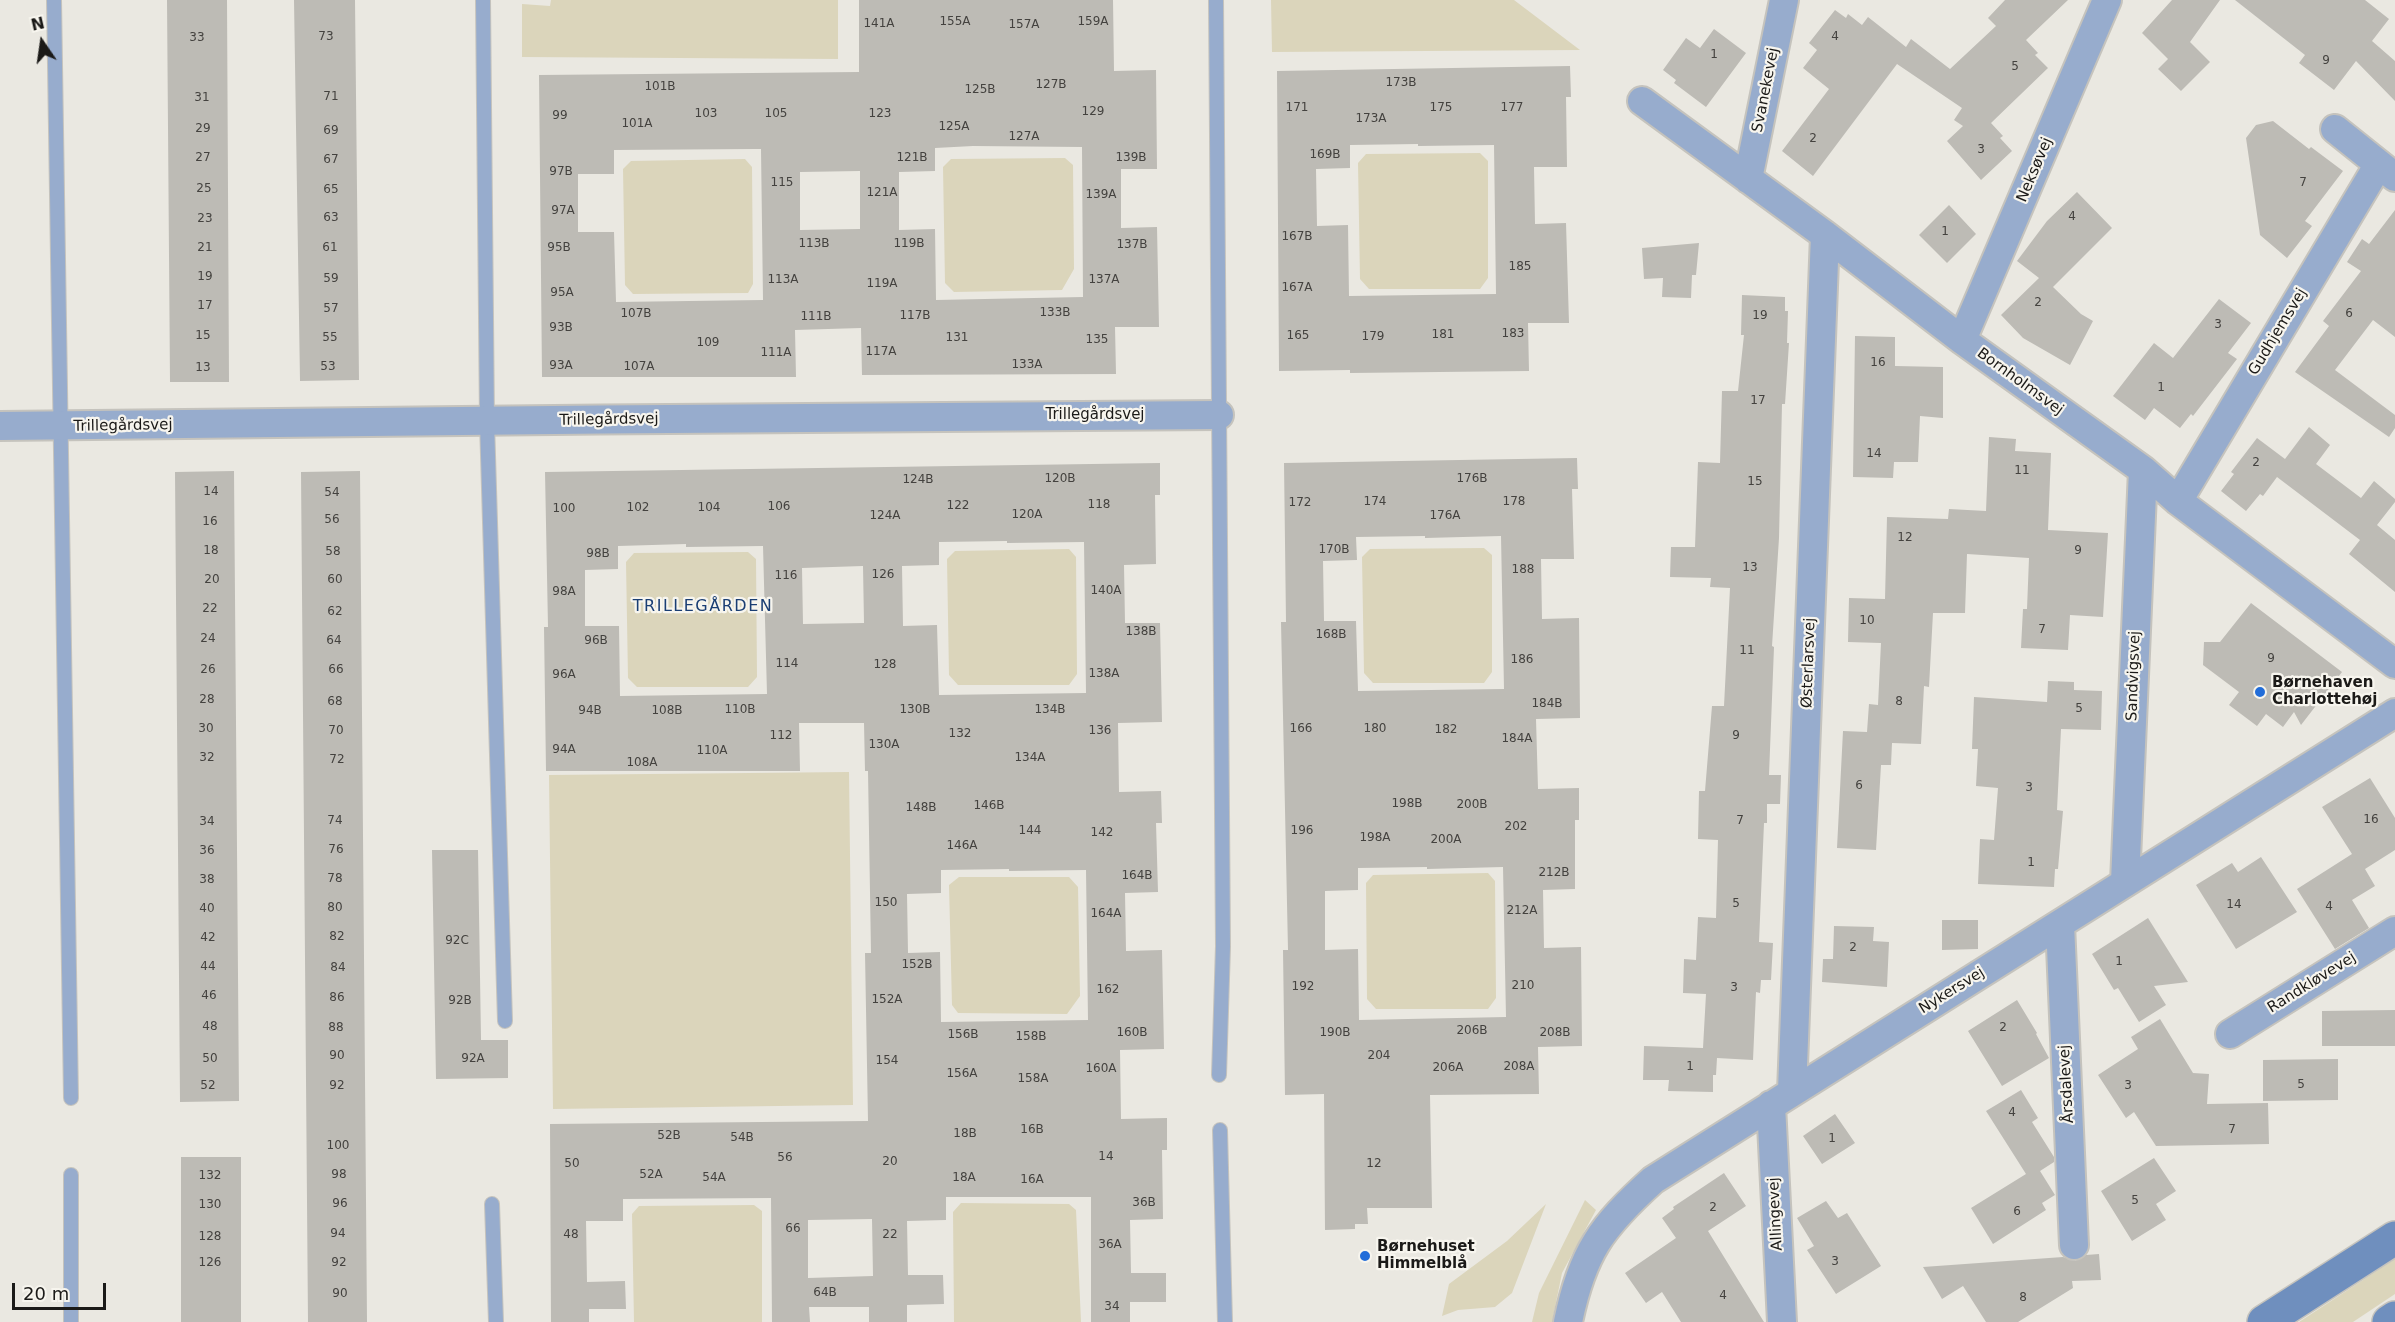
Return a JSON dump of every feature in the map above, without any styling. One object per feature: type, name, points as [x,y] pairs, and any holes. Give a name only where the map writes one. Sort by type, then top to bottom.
[{"type":"main road","points":[[2264,1322],[2395,1238]]},
{"type":"main road","points":[[2389,1322],[2395,1318]]},
{"type":"street","name":"Svanekevej","points":[[1748,179],[1784,0]]},
{"type":"street","name":"Neksøvej","points":[[1962,340],[2107,0]]},
{"type":"street","name":"Bornholmsvej","points":[[1642,102],[1825,235],[1962,340],[2143,470],[2178,501],[2394,663]]},
{"type":"street","name":"Gudhjemsvej","points":[[2178,501],[2387,171],[2335,129]]},
{"type":"street","name":"Østerlarsvej","points":[[1781,1098],[1825,235]]},
{"type":"street","name":"Trillegårdsvej","points":[[0,426],[867,416],[1219,415]]},
{"type":"street","name":"Sandvigsvej","points":[[2126,882],[2143,470]]},
{"type":"street","name":"Nykersvej","points":[[1568,1322],[1575,1289],[1586,1259],[1603,1231],[1653,1180],[2395,713]]},
{"type":"street","name":"Årsdalevej","points":[[2060,924],[2074,1245]]},
{"type":"street","name":"Randkløvevej","points":[[2230,1034],[2395,931]]},
{"type":"street","name":"Allingevej","points":[[1781,1098],[1782,1322]]},
{"type":"lane","points":[[54,0],[70,1098]]},
{"type":"lane","points":[[483,0],[487,422],[505,1021]]},
{"type":"lane","points":[[1216,0],[1223,946],[1219,1075]]},
{"type":"lane","points":[[1220,1130],[1225,1322]]},
{"type":"lane","points":[[71,1174],[71,1322]]},
{"type":"lane","points":[[492,1204],[496,1322]]},
{"type":"shaded area","points":[[551,0],[838,0],[838,59],[522,57],[522,4],[550,6]]},
{"type":"shaded area","points":[[1271,0],[1514,0],[1580,50],[1272,52]]},
{"type":"shaded area","points":[[1480,153],[1488,161],[1488,278],[1480,289],[1369,289],[1360,279],[1358,163],[1366,154]]},
{"type":"shaded area","points":[[1065,158],[1073,165],[1074,269],[1062,290],[954,292],[945,283],[943,167],[951,159]]},
{"type":"shaded area","points":[[745,159],[752,167],[753,284],[748,293],[633,294],[625,285],[623,169],[631,161]]},
{"type":"shaded area","points":[[1484,548],[1492,555],[1492,672],[1484,683],[1373,683],[1364,673],[1362,557],[1370,549]]},
{"type":"shaded area","points":[[1069,549],[1076,557],[1077,674],[1069,685],[958,685],[949,675],[947,559],[955,551]]},
{"type":"shaded area","points":[[748,552],[756,559],[757,677],[748,687],[637,687],[628,678],[626,562],[634,553]]},
{"type":"shaded area","points":[[849,772],[853,1105],[553,1109],[549,775]]},
{"type":"shaded area","points":[[1488,873],[1495,881],[1496,998],[1488,1009],[1376,1009],[1367,999],[1366,883],[1373,875]]},
{"type":"shaded area","points":[[959,877],[1069,877],[1078,887],[1080,996],[1067,1014],[958,1013],[952,1005],[949,885]]},
{"type":"shaded area","points":[[1585,1200],[1596,1210],[1562,1273],[1552,1322],[1532,1322],[1539,1293]]},
{"type":"shaded area","points":[[961,1203],[1069,1204],[1076,1210],[1081,1322],[954,1322],[953,1212]]},
{"type":"shaded area","points":[[1546,1204],[1512,1293],[1495,1307],[1458,1310],[1442,1316],[1449,1284],[1507,1241]]},
{"type":"shaded area","points":[[754,1205],[762,1211],[762,1322],[634,1322],[632,1214],[639,1206]]},
{"type":"shaded area","points":[[2395,1259],[2395,1294],[2353,1322],[2299,1322]]},
{"type":"building","points":[[167,0],[227,0],[229,382],[170,382]]},
{"type":"building","points":[[294,0],[355,0],[359,380],[300,381]]},
{"type":"building","points":[[859,0],[1113,0],[1114,71],[1156,70],[1157,169],[1121,169],[1121,228],[1157,227],[1159,327],[1115,327],[1116,374],[862,375],[861,328],[795,330],[796,377],[542,377],[539,75],[859,72]],"holes":[[[1082,147],[1083,297],[936,300],[935,229],[899,230],[899,172],[935,171],[935,148]],[[761,149],[763,300],[616,302],[614,232],[578,232],[578,174],[614,174],[614,150]],[[860,171],[860,229],[800,230],[800,172]]]},
{"type":"building","points":[[2005,0],[2068,0],[2026,40],[2038,53],[2035,55],[2048,68],[1991,123],[2003,136],[2000,138],[2012,151],[1981,180],[1947,141],[1963,126],[1954,120],[1962,108],[1897,64],[1813,176],[1782,151],[1829,89],[1803,68],[1817,50],[1809,43],[1835,10],[1846,18],[1848,14],[1862,25],[1868,17],[1906,47],[1911,39],[1950,69],[1996,26],[1988,18]]},
{"type":"building","points":[[2172,0],[2220,0],[2190,42],[2210,62],[2181,91],[2158,69],[2168,59],[2142,33]]},
{"type":"building","points":[[2235,0],[2365,0],[2389,19],[2372,41],[2395,61],[2395,101],[2356,61],[2334,90],[2299,63],[2305,55]]},
{"type":"building","points":[[1714,29],[1746,53],[1706,107],[1674,83],[1676,80],[1663,70],[1686,38],[1700,48]]},
{"type":"building","points":[[1570,66],[1571,97],[1566,97],[1567,167],[1534,167],[1535,224],[1566,223],[1569,323],[1528,323],[1529,371],[1350,373],[1350,370],[1279,371],[1277,71]],"holes":[[[1418,144],[1418,146],[1494,145],[1496,294],[1349,296],[1348,225],[1317,226],[1316,169],[1350,168],[1350,145]]]},
{"type":"building","points":[[2273,121],[2309,149],[2311,147],[2343,171],[2305,221],[2312,226],[2287,258],[2260,235],[2246,138],[2256,125]]},
{"type":"building","points":[[2077,192],[2112,228],[2053,287],[2081,314],[2093,321],[2070,365],[2023,338],[2001,315],[2039,278],[2017,261],[2047,221]]},
{"type":"building","points":[[1949,205],[1976,234],[1947,263],[1919,235]]},
{"type":"building","points":[[2395,210],[2395,337],[2373,320],[2335,370],[2395,415],[2395,428],[2389,437],[2295,372],[2329,326],[2323,321],[2361,271],[2347,262],[2362,239],[2369,244]]},
{"type":"building","points":[[1699,243],[1696,275],[1692,275],[1691,298],[1662,297],[1663,278],[1644,279],[1642,248]]},
{"type":"building","points":[[1742,295],[1785,297],[1785,311],[1788,311],[1787,343],[1789,343],[1785,404],[1782,404],[1769,775],[1781,775],[1780,804],[1767,804],[1767,823],[1764,823],[1759,942],[1773,943],[1771,980],[1761,980],[1760,993],[1756,992],[1753,1060],[1717,1058],[1716,1075],[1713,1075],[1713,1092],[1668,1091],[1669,1080],[1643,1080],[1644,1046],[1703,1048],[1706,994],[1683,993],[1684,959],[1696,960],[1698,917],[1716,918],[1718,840],[1698,839],[1699,791],[1705,791],[1712,706],[1724,706],[1730,588],[1710,587],[1711,578],[1670,577],[1671,547],[1695,547],[1698,462],[1720,463],[1722,391],[1738,391],[1744,335],[1741,335]]},
{"type":"building","points":[[2219,299],[2251,323],[2228,353],[2237,359],[2193,416],[2191,414],[2180,428],[2154,408],[2145,420],[2113,396],[2154,343],[2173,358]]},
{"type":"building","points":[[1855,336],[1895,337],[1895,366],[1943,367],[1943,418],[1920,416],[1918,462],[1894,462],[1893,478],[1853,477]]},
{"type":"building","points":[[2309,427],[2330,445],[2316,464],[2361,498],[2374,481],[2395,499],[2377,525],[2395,540],[2395,592],[2349,554],[2360,540],[2277,477],[2263,496],[2260,494],[2246,511],[2221,491],[2234,474],[2231,472],[2257,438],[2285,459]]},
{"type":"building","points":[[1989,437],[2016,439],[2015,451],[2051,453],[2048,530],[2108,533],[2103,617],[2070,615],[2068,650],[2021,648],[2023,609],[2027,609],[2029,558],[1967,554],[1965,613],[1933,613],[1929,687],[1924,686],[1921,744],[1892,743],[1891,765],[1881,765],[1876,850],[1837,848],[1843,731],[1867,732],[1869,704],[1878,705],[1881,643],[1848,642],[1849,598],[1885,599],[1887,517],[1948,519],[1949,509],[1986,511]]},
{"type":"building","points":[[1577,458],[1578,489],[1572,489],[1574,559],[1541,559],[1542,619],[1579,618],[1580,718],[1536,719],[1538,789],[1579,788],[1579,820],[1575,820],[1575,889],[1543,890],[1544,948],[1581,947],[1582,1046],[1538,1047],[1539,1094],[1430,1095],[1432,1208],[1367,1208],[1368,1224],[1355,1224],[1355,1229],[1325,1230],[1324,1094],[1285,1095],[1283,950],[1288,950],[1281,622],[1286,622],[1284,463]],"holes":[[[1425,536],[1425,538],[1501,536],[1504,689],[1358,691],[1356,621],[1324,621],[1323,561],[1357,560],[1356,537]],[[1427,867],[1427,869],[1503,867],[1506,1017],[1359,1020],[1358,949],[1325,950],[1325,891],[1358,890],[1358,868]]]},
{"type":"building","points":[[1160,463],[1160,495],[1155,495],[1156,564],[1124,565],[1125,623],[1160,623],[1162,722],[1118,723],[1119,792],[1161,791],[1162,823],[1156,823],[1158,892],[1125,893],[1126,951],[1162,950],[1164,1049],[1120,1050],[1121,1119],[1167,1118],[1167,1150],[1162,1150],[1163,1219],[1130,1220],[1131,1273],[1166,1273],[1166,1302],[1130,1302],[1130,1322],[1091,1322],[1091,1197],[946,1197],[946,1220],[907,1221],[908,1275],[943,1275],[944,1304],[907,1305],[907,1322],[869,1322],[869,1307],[809,1307],[810,1322],[772,1322],[771,1198],[623,1199],[623,1221],[586,1221],[587,1282],[625,1281],[626,1309],[589,1309],[589,1322],[551,1322],[550,1124],[868,1121],[865,953],[871,953],[868,771],[865,771],[864,723],[799,723],[800,771],[546,771],[544,627],[548,627],[545,472]],"holes":[[[939,542],[1084,542],[1086,693],[939,695],[937,625],[903,626],[902,566],[939,565]],[[686,544],[686,547],[763,546],[767,694],[620,696],[619,626],[585,626],[585,570],[618,569],[618,546]],[[863,566],[864,623],[803,624],[802,568]],[[941,870],[1086,870],[1088,1020],[941,1022],[940,952],[908,953],[907,894],[941,893]],[[872,1219],[873,1276],[808,1278],[808,1220]]]},
{"type":"building","points":[[234,471],[239,1101],[180,1102],[175,472]]},
{"type":"building","points":[[360,471],[367,1322],[308,1322],[301,472]]},
{"type":"building","points":[[2251,603],[2342,672],[2301,725],[2294,712],[2283,727],[2266,714],[2257,726],[2229,705],[2239,692],[2203,665],[2204,642],[2220,642]]},
{"type":"building","points":[[2048,681],[2074,682],[2074,690],[2102,691],[2101,730],[2061,729],[2057,810],[2063,811],[2058,869],[2055,869],[2054,887],[1978,884],[1980,839],[1994,840],[1998,788],[1976,786],[1978,749],[1972,749],[1974,697],[2047,702]]},
{"type":"building","points":[[2370,778],[2395,818],[2395,850],[2365,869],[2375,886],[2352,900],[2369,928],[2335,949],[2297,889],[2352,854],[2322,807]]},
{"type":"building","points":[[432,850],[478,850],[481,1040],[508,1040],[508,1078],[436,1079]]},
{"type":"building","points":[[2261,857],[2297,912],[2236,949],[2196,885],[2232,863],[2238,872]]},
{"type":"building","points":[[2148,918],[2188,982],[2154,986],[2166,1005],[2139,1022],[2118,988],[2114,990],[2092,954]]},
{"type":"building","points":[[1942,920],[1978,920],[1978,949],[1942,950]]},
{"type":"building","points":[[1834,926],[1874,927],[1873,941],[1889,942],[1887,987],[1822,982],[1823,959],[1833,959]]},
{"type":"building","points":[[2017,1000],[2049,1058],[2002,1086],[1968,1031]]},
{"type":"building","points":[[2395,1010],[2395,1046],[2322,1046],[2322,1011]]},
{"type":"building","points":[[2160,1019],[2193,1073],[2209,1074],[2207,1104],[2268,1103],[2269,1144],[2156,1146],[2134,1112],[2126,1118],[2098,1075],[2138,1049],[2131,1037]]},
{"type":"building","points":[[2338,1059],[2338,1100],[2263,1101],[2263,1060]]},
{"type":"building","points":[[2021,1090],[2038,1118],[2032,1122],[2054,1157],[2054,1162],[2040,1171],[2055,1195],[2042,1203],[2046,1210],[1993,1244],[1971,1208],[2026,1174],[1986,1111]]},
{"type":"building","points":[[1835,1114],[1855,1143],[1822,1164],[1803,1136]]},
{"type":"building","points":[[181,1157],[241,1157],[241,1322],[181,1322]]},
{"type":"building","points":[[2154,1158],[2176,1191],[2156,1204],[2166,1220],[2132,1241],[2101,1191]]},
{"type":"building","points":[[1724,1173],[1746,1206],[1708,1231],[1764,1322],[1681,1322],[1662,1292],[1646,1303],[1625,1273],[1676,1238],[1662,1218],[1674,1209],[1673,1207]]},
{"type":"building","points":[[1826,1201],[1838,1218],[1847,1213],[1881,1266],[1836,1294],[1807,1250],[1814,1246],[1797,1218]]},
{"type":"building","points":[[2099,1254],[2101,1280],[2072,1281],[2073,1288],[2018,1322],[1986,1322],[1963,1286],[1942,1299],[1923,1267],[2063,1257],[2075,1261],[2086,1255]]},
{"type":"place","name":"Børnehaven Charlottehøj","points":[[2260,692]]},
{"type":"place","name":"Børnehuset Himmelblå","points":[[1365,1256]]},
{"type":"district","name":"TRILLEGÅRDEN","points":[[703,607]]}]
